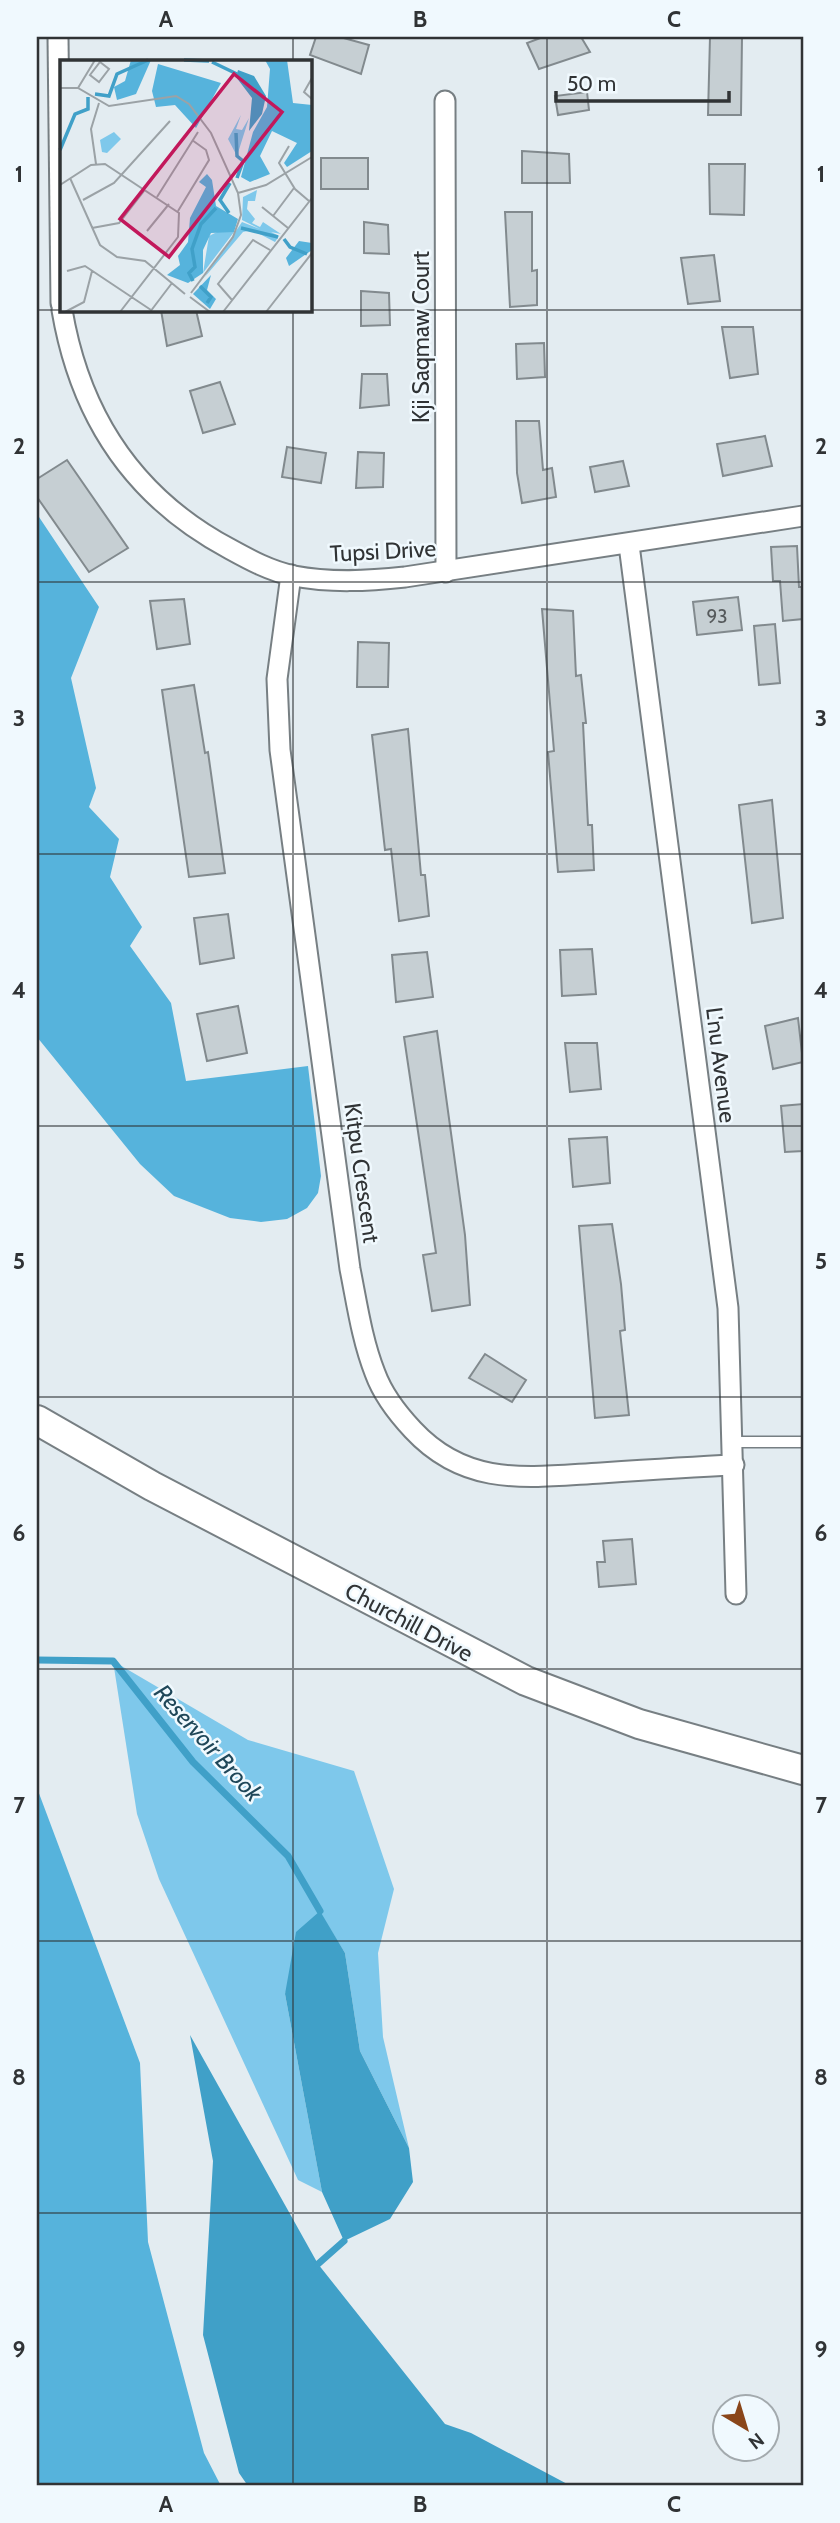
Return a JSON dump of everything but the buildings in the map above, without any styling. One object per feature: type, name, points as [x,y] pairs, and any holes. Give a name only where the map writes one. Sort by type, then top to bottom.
[{"type":"main road","name":"Churchill Drive","points":[[37,1420],[152,1486],[517,1677],[639,1724],[803,1770]]},
{"type":"street","points":[[58,37],[60,214]]},
{"type":"street","name":"Kji Saqmaw Court","points":[[445,101],[446,572]]},
{"type":"street","name":"Tupsi Drive","points":[[62,312],[73,364],[83,392],[108,439],[138,478],[195,529],[251,561],[291,575],[372,580],[446,572],[803,516]]},
{"type":"street","name":"L'nu Avenue","points":[[629,545],[728,1308],[736,1594]]},
{"type":"street","name":"Kitpu Crescent","points":[[291,575],[277,679],[280,750],[350,1269],[367,1352],[383,1391],[404,1422],[434,1451],[469,1469],[492,1475],[538,1477],[734,1465]]},
{"type":"lane","points":[[733,1442],[803,1442]]},
{"type":"shaded area","points":[[37,514],[99,607],[71,678],[96,788],[89,807],[119,839],[110,877],[142,927],[130,946],[171,1003],[186,1081],[308,1066],[321,1176],[318,1193],[307,1208],[287,1219],[261,1222],[230,1218],[174,1196],[140,1164],[37,1037]]},
{"type":"shaded area","points":[[113,1661],[248,1740],[354,1771],[394,1889],[378,1953],[383,2037],[409,2148],[360,2051],[345,1953],[319,1911],[285,1994],[322,2192],[298,2180],[159,1879],[137,1814]]},
{"type":"shaded area","points":[[37,1788],[140,2063],[148,2242],[204,2453],[221,2486],[37,2486]]},
{"type":"shaded area","points":[[320,1911],[345,1953],[360,2051],[409,2148],[413,2182],[390,2219],[344,2241],[322,2192],[285,1994],[296,1932]]},
{"type":"shaded area","points":[[190,2035],[318,2264],[445,2424],[471,2433],[571,2486],[248,2486],[239,2473],[203,2335],[213,2161]]},
{"type":"waterway","name":"Reservoir Brook","points":[[37,1660],[113,1661],[193,1762],[288,1856],[320,1911]]},
{"type":"waterway","name":"Reservoir Brook","points":[[318,2264],[344,2241]]}]
